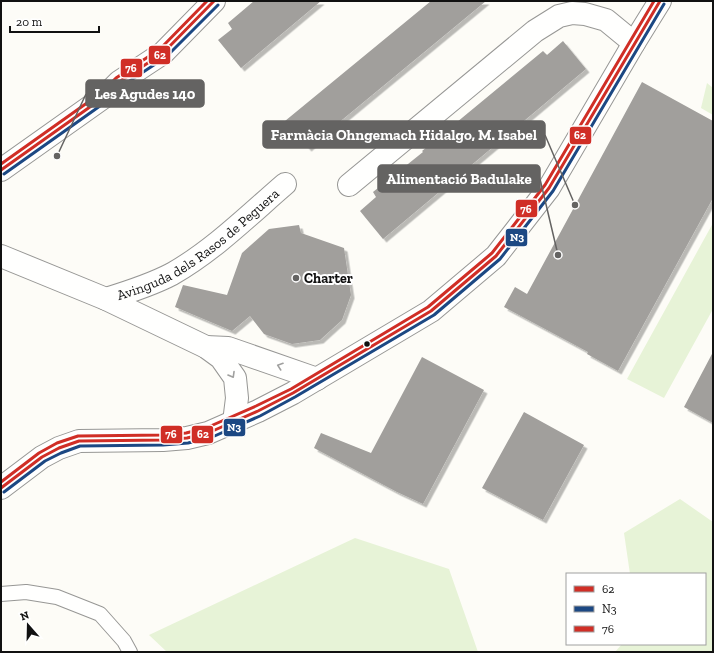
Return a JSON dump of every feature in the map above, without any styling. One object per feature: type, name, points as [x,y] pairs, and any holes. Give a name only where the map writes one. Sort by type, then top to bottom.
[{"type":"street","points":[[1,170],[104,97],[119,82],[163,53],[214,1]]},
{"type":"street","points":[[1,488],[42,457],[59,448],[79,441],[163,440],[187,438],[208,433],[293,393],[431,312],[496,256],[549,188],[660,1]]},
{"type":"street","points":[[349,185],[535,31],[559,16],[572,13],[595,16],[606,20],[634,43]]},
{"type":"street","name":"Avinguda dels Rasos de Peguera","points":[[106,299],[142,288],[193,261],[217,243],[285,184]]},
{"type":"street","name":"Avinguda dels Rasos de Peguera","points":[[1,256],[106,299],[206,347],[221,358],[235,378],[237,398],[234,422]]},
{"type":"street","name":"Avinguda dels Rasos de Peguera","points":[[206,347],[228,348],[317,379]]},
{"type":"lane","points":[[1,594],[26,592],[57,597],[100,614],[124,641],[130,652]]},
{"type":"green space","points":[[707,83],[713,88],[713,115],[701,108]]},
{"type":"green space","points":[[713,223],[713,309],[664,398],[627,379]]},
{"type":"green space","points":[[680,499],[713,522],[713,652],[615,652],[621,645],[706,645],[706,573],[630,573],[624,533]]},
{"type":"green space","points":[[355,538],[449,569],[478,652],[167,652],[149,635]]},
{"type":"building","points":[[254,1],[321,1],[241,68],[218,40],[232,29],[228,23]]},
{"type":"building","points":[[431,1],[486,1],[308,148],[285,121]]},
{"type":"building","points":[[563,41],[586,69],[383,239],[360,211],[376,197],[373,192],[543,51],[547,55]]},
{"type":"building","points":[[642,82],[713,121],[713,198],[618,371],[587,354],[588,352],[504,307],[515,287],[527,294]]},
{"type":"building","name":"Charter","points":[[299,225],[301,233],[344,248],[351,295],[342,320],[320,340],[292,344],[264,334],[250,316],[232,331],[175,307],[183,285],[227,295],[242,253],[269,229]]},
{"type":"building","points":[[713,352],[713,423],[684,407]]},
{"type":"building","points":[[422,357],[484,390],[423,504],[397,492],[314,448],[321,433],[371,453]]},
{"type":"building","points":[[524,412],[584,445],[543,520],[482,488]]},
{"type":"transit line","name":"76","points":[[1,164],[101,93],[116,78],[160,49],[207,1]]},
{"type":"transit line","name":"62","points":[[1,170],[104,97],[119,82],[163,53],[214,1]]},
{"type":"transit line","name":"76","points":[[1,482],[39,453],[57,443],[78,436],[163,435],[186,433],[206,428],[291,389],[428,307],[492,253],[545,185],[654,1]]},
{"type":"transit line","name":"62","points":[[1,488],[42,457],[59,448],[79,441],[163,440],[187,438],[208,433],[258,411],[293,393],[431,311],[496,256],[549,188],[660,1]]},
{"type":"transit line","name":"N3","points":[[4,492],[45,461],[80,446],[163,445],[188,443],[210,438],[260,416],[295,397],[434,315],[500,259],[553,191],[664,4]]},
{"type":"transit line","name":"N3","points":[[4,174],[107,101],[122,86],[166,57],[218,5]]},
{"type":"place","name":"Les Agudes 140","points":[[57,156]]},
{"type":"place","name":"Farmàcia Ohngemach Hidalgo, M. Isabel","points":[[575,205]]},
{"type":"place","name":"Alimentació Badulake","points":[[558,255]]},
{"type":"place","name":"Charter","points":[[296,278]]}]
